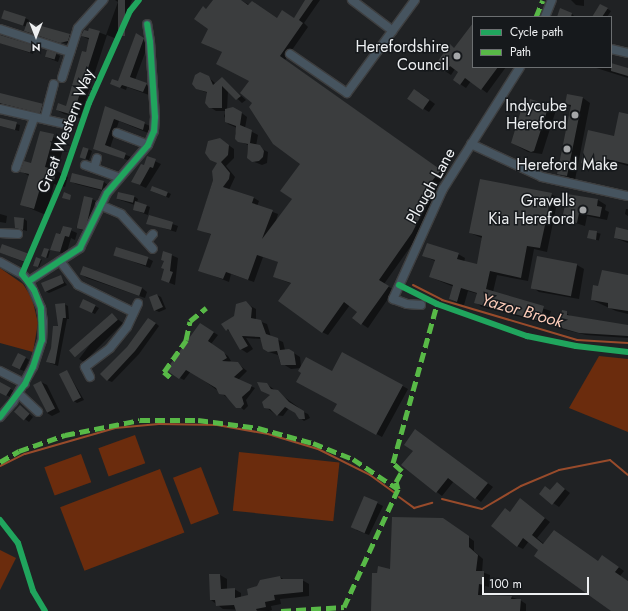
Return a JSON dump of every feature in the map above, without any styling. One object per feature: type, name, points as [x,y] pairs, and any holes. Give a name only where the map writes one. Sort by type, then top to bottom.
[{"type":"street","points":[[62,78],[78,28],[103,0]]},
{"type":"street","points":[[352,0],[393,31]]},
{"type":"street","points":[[290,54],[347,93],[415,0]]},
{"type":"street","points":[[545,16],[552,0]]},
{"type":"street","points":[[29,281],[80,248],[88,237],[100,205],[118,177],[140,157],[154,132],[155,117],[150,42],[147,24]]},
{"type":"street","points":[[0,29],[70,52]]},
{"type":"street","points":[[612,49],[628,53]]},
{"type":"street","name":"Plough Lane","points":[[422,305],[407,304],[393,299],[443,189],[519,68]]},
{"type":"street","points":[[44,118],[54,84]]},
{"type":"street","points":[[0,109],[65,124]]},
{"type":"street","points":[[16,168],[34,118]]},
{"type":"street","points":[[117,133],[128,133],[148,144]]},
{"type":"street","points":[[471,144],[542,177],[628,196]]},
{"type":"street","points":[[94,168],[97,158]]},
{"type":"street","points":[[85,165],[118,177]]},
{"type":"street","points":[[100,205],[121,214],[153,249]]},
{"type":"street","points":[[0,232],[18,234]]},
{"type":"street","points":[[147,241],[153,234]]},
{"type":"street","points":[[60,261],[78,285],[133,312]]},
{"type":"street","points":[[0,262],[17,270],[29,281],[41,308],[43,322],[38,354],[25,384],[19,394],[0,417]]},
{"type":"street","points":[[90,377],[85,368],[110,348],[127,327],[138,303]]},
{"type":"street","points":[[0,371],[25,384]]},
{"type":"street","points":[[19,394],[38,412]]},
{"type":"shaded area","points":[[0,268],[23,284],[32,298],[38,323],[33,352],[0,343]]},
{"type":"shaded area","points":[[599,356],[628,359],[628,432],[569,408]]},
{"type":"shaded area","points":[[135,435],[145,463],[109,477],[98,448]]},
{"type":"shaded area","points":[[239,452],[339,463],[333,521],[233,511]]},
{"type":"shaded area","points":[[81,454],[91,482],[55,496],[44,467]]},
{"type":"shaded area","points":[[201,467],[219,514],[191,524],[173,478]]},
{"type":"shaded area","points":[[160,469],[184,532],[84,571],[60,507]]},
{"type":"shaded area","points":[[0,550],[16,558],[0,590]]},
{"type":"building","points":[[118,0],[125,0],[125,36],[118,36]]},
{"type":"building","points":[[213,0],[241,0],[248,5],[252,1],[277,18],[282,10],[294,18],[305,0],[313,0],[299,20],[303,23],[280,56],[441,170],[432,181],[437,184],[412,233],[379,280],[389,286],[361,325],[352,318],[357,312],[344,302],[322,333],[278,301],[291,283],[273,277],[278,262],[257,255],[248,280],[226,272],[223,279],[198,271],[211,234],[197,230],[213,180],[212,171],[217,163],[210,160],[205,153],[208,141],[220,138],[229,145],[228,155],[221,162],[230,173],[229,179],[223,187],[254,197],[252,203],[273,210],[262,239],[292,199],[280,191],[300,164],[273,144],[249,107],[252,103],[240,93],[249,81],[216,64],[222,52],[201,43],[208,29],[194,19],[203,6],[206,9]]},
{"type":"building","points":[[600,4],[608,8],[603,16],[593,16]]},
{"type":"building","points":[[560,8],[572,13],[571,16],[557,16]]},
{"type":"building","points":[[4,10],[26,17],[23,26],[1,19]]},
{"type":"building","points":[[27,22],[70,34],[68,41],[60,43],[24,31]]},
{"type":"building","name":"Herefordshire Council","points":[[472,24],[472,68],[497,68],[481,90],[465,78],[460,85],[453,80],[458,72],[450,66],[445,72],[435,65],[450,44],[454,48]]},
{"type":"building","points":[[89,28],[100,31],[73,115],[56,110],[58,103],[66,106],[82,51],[86,52],[89,38],[81,36],[84,30],[88,31]]},
{"type":"building","points":[[136,33],[144,38],[130,77],[147,83],[143,92],[122,85],[120,88],[110,84],[112,79],[118,81]]},
{"type":"building","points":[[0,35],[33,45],[30,53],[0,43]]},
{"type":"building","points":[[47,50],[57,53],[55,60],[45,57]]},
{"type":"building","points":[[612,63],[628,68],[628,76],[611,71]]},
{"type":"building","points":[[200,72],[209,76],[213,85],[222,77],[241,96],[236,100],[222,86],[222,108],[209,108],[205,103],[207,92],[196,89],[192,84],[195,75]]},
{"type":"building","points":[[414,89],[430,100],[423,110],[407,99]]},
{"type":"building","points":[[0,93],[43,104],[40,113],[0,103]]},
{"type":"building","points":[[567,94],[583,97],[567,176],[557,174],[571,105],[565,104]]},
{"type":"building","points":[[530,99],[549,105],[534,151],[531,152],[511,143],[522,107],[527,108]]},
{"type":"building","points":[[105,106],[145,122],[143,130],[114,119],[105,145],[126,153],[124,159],[93,149]]},
{"type":"building","points":[[233,107],[242,112],[240,125],[252,130],[250,143],[260,145],[264,151],[263,157],[259,161],[252,162],[247,158],[248,144],[238,142],[235,139],[236,126],[225,122],[225,109]]},
{"type":"building","points":[[619,112],[628,114],[628,164],[606,159],[604,168],[581,163],[588,130],[614,136]]},
{"type":"building","points":[[0,118],[17,122],[15,130],[0,126]]},
{"type":"building","points":[[40,131],[54,134],[45,167],[56,170],[54,181],[43,178],[34,209],[20,205],[29,174],[20,172],[24,161],[31,163]]},
{"type":"building","points":[[83,147],[89,149],[85,159],[80,157]]},
{"type":"building","points":[[147,156],[156,159],[153,168],[150,167],[140,185],[131,182],[141,164],[144,165]]},
{"type":"building","points":[[72,173],[104,181],[102,190],[70,182]]},
{"type":"building","points":[[480,179],[552,193],[540,248],[527,246],[521,278],[490,271],[486,289],[544,306],[540,321],[474,303],[477,293],[461,288],[457,302],[449,299],[453,285],[429,277],[435,260],[422,256],[427,243],[459,253],[457,259],[477,264],[482,236],[469,233]]},
{"type":"building","points":[[152,186],[168,192],[166,197],[150,191]]},
{"type":"building","points":[[64,192],[71,195],[70,200],[62,198]]},
{"type":"building","points":[[118,192],[135,196],[133,203],[116,199]]},
{"type":"building","name":"Gravells Kia Hereford","points":[[567,194],[598,199],[597,206],[602,207],[600,217],[579,213],[577,223],[562,220]]},
{"type":"building","points":[[84,196],[93,198],[85,230],[77,228]]},
{"type":"building","points":[[135,201],[147,205],[144,213],[133,210]]},
{"type":"building","points":[[149,215],[173,222],[171,230],[146,224]]},
{"type":"building","points":[[14,217],[24,218],[23,230],[15,228]]},
{"type":"building","points":[[63,226],[72,228],[69,237],[65,236],[60,252],[50,250],[56,233],[60,234]]},
{"type":"building","points":[[616,227],[628,230],[628,241],[614,238]]},
{"type":"building","points":[[589,230],[597,231],[596,240],[587,238]]},
{"type":"building","points":[[2,244],[27,253],[24,262],[0,253]]},
{"type":"building","points":[[116,247],[149,257],[146,266],[113,256]]},
{"type":"building","points":[[44,248],[49,249],[46,258],[41,256]]},
{"type":"building","points":[[163,251],[172,254],[170,271],[173,272],[169,283],[161,280],[164,269],[161,268],[164,261],[161,260]]},
{"type":"building","points":[[537,256],[577,264],[571,296],[531,288]]},
{"type":"building","points":[[36,257],[41,259],[38,267],[33,266]]},
{"type":"building","points":[[83,266],[142,288],[139,296],[80,274]]},
{"type":"building","points":[[602,270],[628,275],[628,311],[608,308],[608,303],[591,300],[593,285],[598,286]]},
{"type":"building","points":[[61,275],[64,283],[45,292],[41,283]]},
{"type":"building","points":[[157,294],[163,307],[154,311],[149,297]]},
{"type":"building","points":[[83,299],[96,305],[92,313],[79,307]]},
{"type":"building","points":[[246,301],[252,308],[251,318],[261,320],[266,334],[278,338],[280,350],[289,349],[294,352],[296,365],[281,365],[277,351],[268,352],[263,349],[260,337],[242,336],[248,346],[240,350],[228,329],[226,331],[221,324],[234,316],[236,304]]},
{"type":"building","points":[[65,303],[66,318],[63,318],[55,364],[46,362],[51,348],[53,326],[58,326],[55,304]]},
{"type":"building","points":[[562,310],[567,311],[567,315],[628,325],[628,336],[579,333],[551,325],[552,319],[560,321]]},
{"type":"building","points":[[112,313],[118,320],[75,357],[69,350]]},
{"type":"building","points":[[148,318],[156,323],[135,351],[107,381],[100,374],[127,347]]},
{"type":"building","points":[[200,323],[214,332],[208,341],[224,352],[227,358],[222,361],[238,362],[243,369],[234,377],[252,385],[250,390],[242,397],[244,404],[241,408],[236,408],[225,395],[219,394],[216,388],[186,370],[179,379],[166,370]]},
{"type":"building","points":[[342,352],[403,385],[376,435],[333,411],[337,404],[296,382],[301,373],[298,371],[306,357],[332,371]]},
{"type":"building","points":[[18,353],[26,357],[20,370],[12,365]]},
{"type":"building","points":[[67,370],[81,398],[73,402],[59,374]]},
{"type":"building","points":[[41,381],[55,409],[47,413],[33,385]]},
{"type":"building","points":[[0,382],[11,388],[6,396],[0,393]]},
{"type":"building","points":[[257,382],[267,383],[271,389],[278,390],[289,402],[304,411],[305,419],[299,419],[295,413],[285,407],[277,416],[270,409],[264,408],[262,402],[270,395],[261,391]]},
{"type":"building","points":[[20,405],[30,414],[24,420],[14,412]]},
{"type":"building","points":[[415,429],[488,483],[475,499],[448,478],[436,493],[401,465],[413,451],[404,445]]},
{"type":"building","points":[[557,482],[565,489],[552,505],[539,494],[545,486],[550,490]]},
{"type":"building","points":[[364,496],[378,502],[365,533],[351,527]]},
{"type":"building","points":[[520,498],[545,518],[532,535],[543,544],[554,530],[598,561],[602,555],[619,567],[615,572],[628,581],[628,611],[611,611],[534,556],[538,550],[523,538],[517,547],[491,526],[505,508],[510,512]]},
{"type":"building","points":[[392,517],[443,518],[469,536],[469,547],[478,555],[476,571],[484,571],[484,585],[479,584],[478,595],[512,596],[511,599],[521,599],[520,611],[371,611],[372,573],[377,573],[378,566],[390,569]]},
{"type":"building","points":[[209,574],[220,574],[221,589],[235,588],[235,598],[248,595],[247,589],[257,586],[260,580],[280,576],[281,579],[303,579],[303,592],[274,595],[275,600],[265,602],[266,607],[256,609],[257,611],[236,611],[234,605],[216,606],[215,600],[210,600]]},
{"type":"waterway","name":"Yazor Brook","points":[[413,285],[442,300],[577,340],[628,343]]},
{"type":"waterway","points":[[0,466],[25,454],[115,428],[159,424],[217,425],[268,434],[318,449],[370,475],[393,492]]},
{"type":"waterway","points":[[442,499],[482,509],[521,486],[559,470],[610,460],[628,475]]},
{"type":"waterway","points":[[399,497],[414,508],[432,503]]},
{"type":"marked path","points":[[536,16],[543,0]]},
{"type":"marked path","points":[[281,611],[344,607],[398,489],[396,482],[402,471],[393,463],[437,304]]},
{"type":"marked path","points":[[170,377],[164,372],[186,340],[190,321],[206,308]]},
{"type":"marked path","points":[[0,462],[19,451],[65,435],[140,420],[198,420],[258,428],[313,443],[353,459],[398,489]]},
{"type":"cycle path","name":"Great Western Way","points":[[0,417],[25,384],[33,367],[42,340],[41,308],[34,290],[22,274],[63,178],[89,103],[130,11],[139,0]]},
{"type":"cycle path","points":[[29,281],[80,248],[107,193],[148,145],[154,131],[155,117],[150,42],[147,24]]},
{"type":"cycle path","points":[[399,285],[437,304],[527,336],[576,346],[628,352]]},
{"type":"cycle path","points":[[0,520],[18,543],[33,591],[45,611]]},
{"type":"place","name":"Herefordshire Council","points":[[457,56]]},
{"type":"place","name":"Indycube Hereford","points":[[575,115]]},
{"type":"place","name":"Hereford Make","points":[[567,149]]},
{"type":"place","name":"Gravells Kia Hereford","points":[[583,210]]}]
